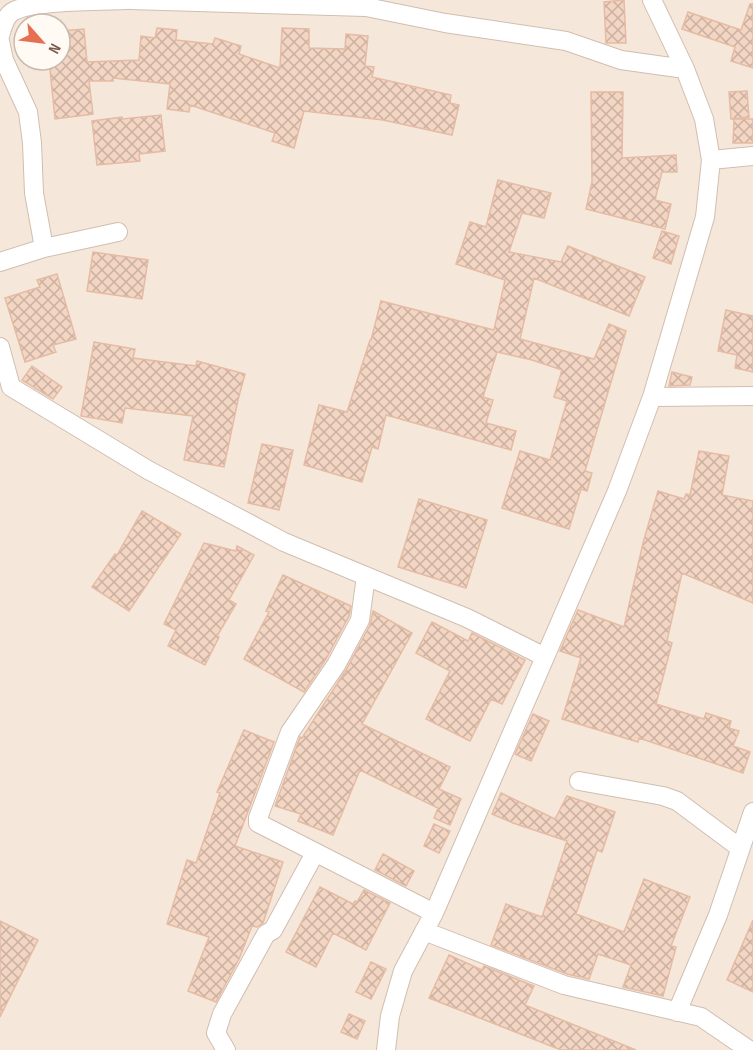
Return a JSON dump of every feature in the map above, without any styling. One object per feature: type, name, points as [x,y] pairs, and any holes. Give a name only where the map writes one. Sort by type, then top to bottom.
[{"type":"street","points":[[44,248],[33,193],[32,143],[28,112],[4,60],[0,39],[4,23],[11,12],[24,2],[129,0],[365,3],[445,23],[566,41],[621,60],[685,69]]},
{"type":"street","points":[[386,1050],[390,1016],[403,971],[434,913],[617,491],[652,397],[705,217],[711,160],[704,119],[685,69],[652,0]]},
{"type":"street","points":[[711,160],[753,156]]},
{"type":"street","points":[[0,262],[44,248],[118,232]]},
{"type":"street","points":[[0,347],[5,391],[284,542],[467,618],[546,657]]},
{"type":"street","points":[[652,397],[753,396]]},
{"type":"street","points":[[366,576],[360,620],[336,666],[290,732],[258,823],[434,913]]},
{"type":"street","points":[[579,781],[663,796],[677,801],[740,848]]},
{"type":"street","points":[[677,1012],[718,915],[753,812]]},
{"type":"street","points":[[226,1050],[216,1033],[222,1014],[266,934],[273,930],[315,853]]},
{"type":"street","points":[[424,931],[564,985],[701,1017],[749,1050]]},
{"type":"shaded area","points":[[0,0],[753,0],[753,1050],[0,1050]]},
{"type":"building","points":[[624,0],[626,43],[606,43],[604,2]]},
{"type":"building","points":[[750,4],[753,4],[753,68],[731,61],[735,47],[682,29],[688,12],[741,30]]},
{"type":"building","points":[[157,28],[177,30],[176,40],[213,44],[215,38],[241,46],[239,54],[280,68],[282,28],[309,29],[309,48],[345,49],[346,34],[368,36],[365,66],[374,67],[372,77],[451,95],[450,103],[459,105],[452,135],[383,120],[304,111],[294,148],[272,141],[275,133],[190,105],[189,112],[167,109],[170,84],[113,78],[113,81],[89,81],[93,114],[55,119],[50,72],[72,72],[72,30],[84,29],[87,62],[139,60],[141,36],[155,38]]},
{"type":"building","points":[[747,91],[749,117],[731,119],[729,92]]},
{"type":"building","points":[[591,92],[623,92],[622,158],[676,155],[677,172],[662,172],[655,200],[671,204],[665,229],[586,209],[592,182]]},
{"type":"building","points":[[161,115],[165,151],[139,154],[140,161],[97,165],[92,121]]},
{"type":"building","points":[[734,119],[753,119],[753,143],[733,143]]},
{"type":"building","points":[[498,180],[551,193],[544,218],[522,213],[509,252],[561,262],[568,246],[645,277],[629,316],[534,278],[520,339],[594,359],[609,324],[626,331],[585,471],[592,473],[587,491],[581,489],[569,529],[502,508],[520,451],[550,460],[567,401],[554,397],[562,370],[532,360],[497,352],[483,397],[493,400],[486,423],[516,431],[511,450],[386,415],[378,449],[372,447],[362,482],[304,465],[319,405],[347,412],[371,340],[381,301],[494,330],[505,280],[456,264],[470,222],[486,227]]},
{"type":"building","points":[[662,231],[679,236],[671,264],[653,258]]},
{"type":"building","points":[[93,252],[148,260],[142,299],[87,291]]},
{"type":"building","points":[[57,274],[76,339],[53,345],[56,352],[25,362],[5,298],[40,287],[37,280]]},
{"type":"building","points":[[726,310],[753,316],[753,372],[735,368],[737,355],[718,351]]},
{"type":"building","points":[[94,342],[135,349],[133,358],[196,366],[197,361],[245,374],[224,467],[184,460],[193,416],[125,408],[122,423],[81,416]]},
{"type":"building","points":[[32,366],[62,387],[53,399],[22,380]]},
{"type":"building","points":[[672,372],[692,377],[690,385],[669,386]]},
{"type":"building","points":[[262,444],[293,450],[279,510],[248,503]]},
{"type":"building","points":[[699,451],[729,456],[722,495],[753,501],[753,603],[682,573],[667,641],[672,643],[656,704],[704,719],[706,713],[731,721],[729,728],[739,731],[733,746],[750,752],[743,773],[639,738],[638,742],[562,719],[581,658],[560,651],[578,610],[624,627],[643,543],[658,491],[684,499],[686,494],[690,495]]},
{"type":"building","points":[[419,499],[487,520],[466,588],[398,567]]},
{"type":"building","points":[[142,511],[181,534],[129,611],[92,587],[115,554],[117,555]]},
{"type":"building","points":[[204,543],[236,551],[237,546],[254,555],[229,600],[236,604],[217,636],[219,637],[205,665],[168,646],[176,630],[164,624]]},
{"type":"building","points":[[283,575],[351,606],[349,616],[326,659],[304,692],[244,659],[269,612],[266,611]]},
{"type":"building","points":[[373,611],[412,633],[362,724],[450,767],[439,789],[461,799],[450,825],[434,818],[438,808],[360,770],[333,835],[298,821],[301,814],[275,806],[300,737],[302,738],[346,670],[370,625]]},
{"type":"building","points":[[432,622],[468,641],[472,633],[525,660],[502,704],[491,699],[470,741],[426,719],[450,671],[416,653]]},
{"type":"building","points":[[533,714],[549,721],[531,761],[515,754]]},
{"type":"building","points":[[244,730],[274,742],[235,846],[283,862],[263,923],[257,927],[252,926],[239,959],[216,1002],[188,991],[209,937],[167,924],[187,860],[196,863],[220,793],[217,792]]},
{"type":"building","points":[[501,793],[555,819],[567,796],[615,812],[602,852],[597,850],[576,914],[624,932],[644,879],[690,897],[671,946],[676,947],[663,996],[623,987],[631,965],[598,954],[589,979],[567,974],[491,945],[506,904],[542,917],[567,841],[492,814]]},
{"type":"building","points":[[434,824],[450,831],[439,853],[424,846]]},
{"type":"building","points":[[383,854],[414,871],[406,886],[375,870]]},
{"type":"building","points":[[320,887],[353,904],[357,902],[364,890],[390,903],[366,950],[333,933],[316,967],[286,952]]},
{"type":"building","points":[[753,920],[753,992],[727,980]]},
{"type":"building","points":[[0,921],[38,940],[0,1017]]},
{"type":"building","points":[[449,955],[482,970],[484,966],[534,986],[525,1005],[636,1050],[561,1050],[429,998]]},
{"type":"building","points":[[371,962],[386,969],[371,999],[356,992]]},
{"type":"building","points":[[349,1014],[365,1021],[357,1039],[341,1032]]}]
